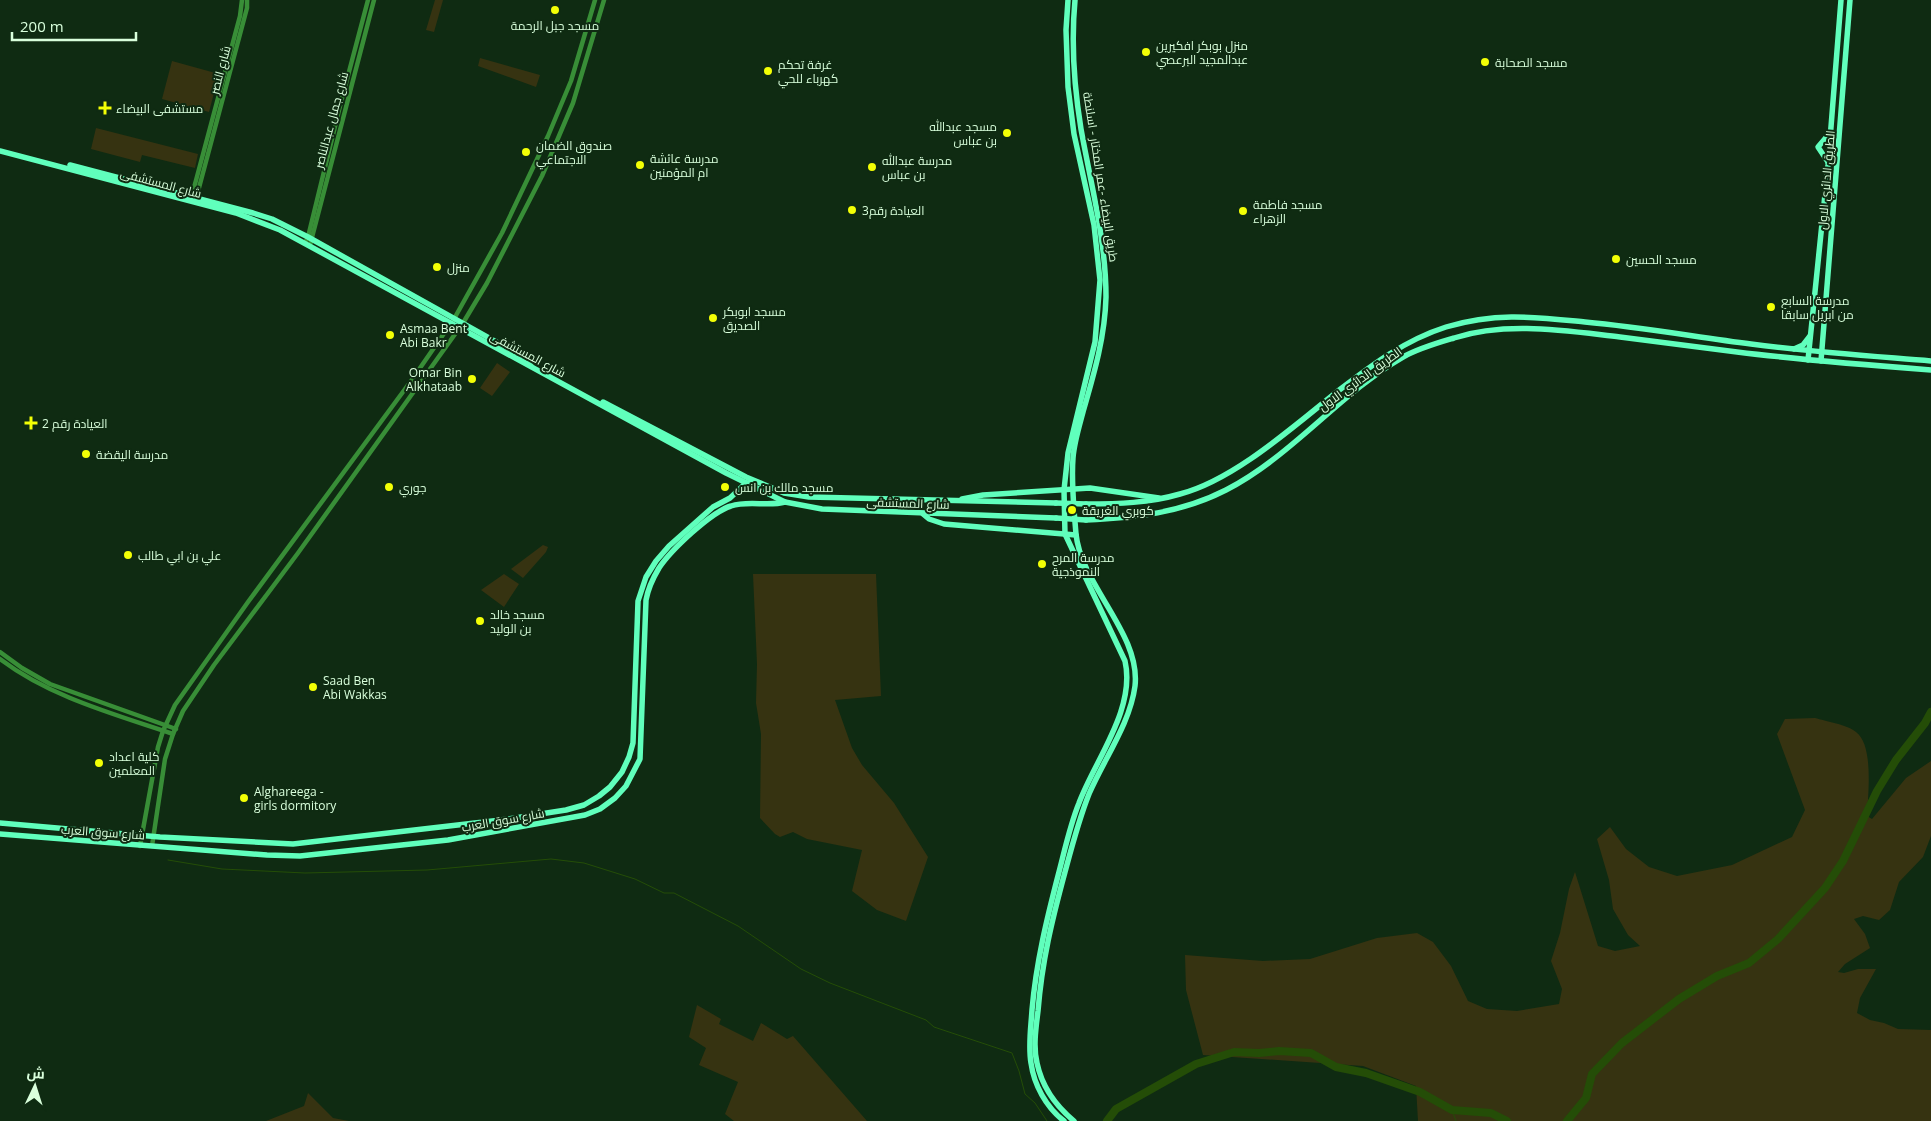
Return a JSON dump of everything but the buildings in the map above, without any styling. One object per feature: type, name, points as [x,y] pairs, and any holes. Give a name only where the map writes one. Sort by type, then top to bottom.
[{"type":"main road","name":"طريق البيضاء -عمر المختار - اسلنطة","points":[[1047,929],[1089,794],[1126,718],[1136,672],[1132,656],[1081,555],[1076,535],[1072,490],[1073,458],[1093,365],[1100,280],[1094,225],[1074,134],[1068,87],[1066,30],[1068,0]]},
{"type":"main road","name":"طريق البيضاء -عمر المختار - اسلنطة","points":[[1064,1121],[1048,1104],[1034,1076],[1030,1045],[1037,989],[1047,929],[1074,815],[1118,719],[1128,678],[1126,661],[1094,600],[1065,534],[1064,490],[1069,443],[1104,326],[1106,278],[1100,226],[1078,108],[1073,40],[1074,0]]},
{"type":"main road","name":"الطريق الدائري الاول","points":[[1056,518],[1086,520],[1150,516],[1195,504],[1225,490],[1263,466],[1379,373],[1403,357],[1457,337],[1498,329],[1528,328],[1808,360],[1828,162],[1841,0]]},
{"type":"main road","name":"الطريق الدائري الاول","points":[[1821,361],[1850,0]]},
{"type":"main road","points":[[1828,162],[1818,147],[1830,131]]},
{"type":"main road","name":"شارع المستشفى","points":[[0,146],[194,199],[251,218],[309,241],[452,322],[757,482],[784,493],[796,496],[1086,504]]},
{"type":"main road","name":"شارع المستشفى","points":[[0,150],[194,199]]},
{"type":"main road","name":"الطريق الدائري الاول","points":[[1086,504],[1118,504],[1161,498],[1181,494],[1219,479],[1241,465],[1361,373],[1406,343],[1445,328],[1496,317],[1527,316],[1570,320],[1810,351]]},
{"type":"main road","points":[[1496,317],[1498,329]]},
{"type":"main road","points":[[1569,332],[1570,320]]},
{"type":"main road","name":"شارع المستشفى","points":[[461,326],[746,483],[785,502],[822,510],[1056,518]]},
{"type":"main road","points":[[1793,349],[1805,343],[1812,330]]},
{"type":"main road","points":[[1738,352],[1739,342]]},
{"type":"main road","points":[[1810,351],[1931,361]]},
{"type":"main road","points":[[1808,360],[1931,370]]},
{"type":"main road","points":[[0,823],[152,836],[308,844],[566,810],[584,805],[599,796],[622,772],[633,743],[638,600],[646,577],[656,561],[673,542],[713,507],[730,498],[746,483],[757,482]]},
{"type":"main road","points":[[950,501],[983,495],[1090,488],[1161,498]]},
{"type":"main road","points":[[892,499],[892,512]]},
{"type":"main road","name":"شارع سوق العرب","points":[[0,834],[140,846],[300,856],[448,840],[568,819],[600,809],[615,798],[626,786],[640,759],[646,604],[656,573],[667,558],[684,541],[724,509],[733,505],[785,502]]},
{"type":"main road","points":[[923,514],[929,519],[944,524],[1076,535]]},
{"type":"main road","name":"طريق البيضاء -عمر المختار - اسلنطة","points":[[1037,989],[1035,1054],[1040,1075],[1045,1087],[1058,1106],[1074,1121]]},
{"type":"street","name":"شارع النصر","points":[[216,118],[242,0]]},
{"type":"street","name":"شارع النصر","points":[[194,199],[247,8],[247,0]]},
{"type":"street","points":[[309,241],[340,102],[368,0]]},
{"type":"street","name":"شارع جمال عبدالناصر","points":[[309,241],[374,0]]},
{"type":"street","points":[[140,846],[154,764],[163,731],[175,705],[188,684],[411,381],[452,322],[502,233],[548,136],[573,73],[595,0]]},
{"type":"street","points":[[152,846],[164,764],[183,710],[461,326],[512,236],[542,176],[573,103],[604,0]]},
{"type":"street","points":[[0,652],[48,689],[173,734]]},
{"type":"street","points":[[0,659],[50,684],[176,729]]},
{"type":"shaded area","points":[[435,0],[443,0],[434,32],[426,30]]},
{"type":"shaded area","points":[[480,58],[540,75],[536,87],[478,66]]},
{"type":"shaded area","points":[[172,61],[219,74],[209,112],[162,99]]},
{"type":"shaded area","points":[[96,128],[198,154],[195,168],[142,155],[140,162],[91,149]]},
{"type":"shaded area","points":[[497,363],[510,372],[492,396],[480,388]]},
{"type":"shaded area","points":[[543,545],[548,547],[546,552],[523,578],[511,569]]},
{"type":"shaded area","points":[[504,574],[519,584],[504,607],[481,590]]},
{"type":"shaded area","points":[[753,574],[876,574],[881,696],[835,700],[852,748],[862,765],[894,803],[928,857],[906,921],[877,910],[852,891],[862,850],[807,839],[793,832],[780,837],[760,818],[761,734],[756,703],[757,664]]},
{"type":"shaded area","points":[[1815,718],[1848,727],[1862,738],[1868,759],[1869,771],[1867,816],[1872,819],[1906,778],[1931,761],[1931,836],[1923,857],[1899,882],[1890,910],[1879,920],[1863,916],[1854,919],[1865,934],[1870,948],[1845,964],[1838,972],[1876,969],[1860,998],[1857,1013],[1870,1020],[1898,1029],[1931,1030],[1931,1121],[1418,1121],[1416,1086],[1363,1066],[1203,1055],[1186,990],[1185,955],[1263,961],[1310,959],[1377,938],[1417,933],[1433,942],[1451,966],[1468,1001],[1487,1009],[1517,1011],[1559,1004],[1562,989],[1551,961],[1575,872],[1598,946],[1615,951],[1640,946],[1628,935],[1613,909],[1609,880],[1597,839],[1610,827],[1626,849],[1649,867],[1677,876],[1732,865],[1792,837],[1805,810],[1777,734],[1785,719]]},
{"type":"shaded area","points":[[697,1005],[721,1019],[719,1024],[753,1041],[761,1023],[787,1039],[793,1036],[867,1121],[734,1121],[725,1114],[738,1082],[699,1065],[706,1048],[689,1037]]},
{"type":"shaded area","points":[[308,1093],[333,1118],[349,1121],[266,1121],[304,1106]]},
{"type":"waterway","points":[[1567,1121],[1586,1098],[1592,1074],[1622,1043],[1679,999],[1717,976],[1749,963],[1778,939],[1825,888],[1843,861],[1877,791],[1896,760],[1925,723],[1931,712]]},
{"type":"waterway","points":[[168,860],[222,869],[305,873],[427,870],[551,859],[584,863],[635,879],[664,893],[674,893],[738,926],[801,969],[830,983],[926,1020],[934,1027],[1012,1053],[1025,1094],[1035,1103],[1047,1121]]},
{"type":"waterway","points":[[1107,1121],[1116,1109],[1196,1064],[1234,1052],[1259,1053],[1279,1051],[1311,1053],[1336,1067],[1366,1073],[1420,1092],[1452,1110],[1491,1113],[1507,1121]]},
{"type":"waterway","points":[[1452,1110],[1456,1121]]},
{"type":"place","name":"مسجد جبل الرحمة","points":[[555,10]]},
{"type":"place","name":"منزل بوبكر افكيرين عبدالمجيد البرعصي","points":[[1146,52]]},
{"type":"place","name":"مسجد الصحابة","points":[[1485,62]]},
{"type":"place","name":"غرفة تحكم كهرباء للحي","points":[[768,71]]},
{"type":"place","name":"مستشفى البيضاء","points":[[105,108]]},
{"type":"place","name":"مسجد عبدالله بن عباس","points":[[1007,133]]},
{"type":"place","name":"صندوق الضمان الاجتماعي","points":[[526,152]]},
{"type":"place","name":"مدرسة عائشة ام المؤمنين","points":[[640,165]]},
{"type":"place","name":"مدرسة عبدالله بن عباس","points":[[872,167]]},
{"type":"place","name":"3العيادة رقم","points":[[852,210]]},
{"type":"place","name":"مسجد فاطمة الزهراء","points":[[1243,211]]},
{"type":"place","name":"مسجد الحسين","points":[[1616,259]]},
{"type":"place","name":"منزل","points":[[437,267]]},
{"type":"place","name":"مدرسة السابع من ابريل سابقا","points":[[1771,307]]},
{"type":"place","name":"مسجد ابوبكر الصديق","points":[[713,318]]},
{"type":"place","name":"ِAsmaa Bent Abi Bakr","points":[[390,335]]},
{"type":"place","name":"Omar Bin Alkhataab","points":[[472,379]]},
{"type":"place","name":"العيادة رقم 2","points":[[31,423]]},
{"type":"place","name":"مدرسة اليقضة","points":[[86,454]]},
{"type":"place","name":"جوري","points":[[389,487]]},
{"type":"place","name":"مسجد مالك بن انس","points":[[725,487]]},
{"type":"place","name":"كوبري الغريقة","points":[[1072,510]]},
{"type":"place","name":"علي بن ابي طالب","points":[[128,555]]},
{"type":"place","name":"مدرسة المرح النموذجية","points":[[1042,564]]},
{"type":"place","name":"مسجد خالد بن الوليد","points":[[480,621]]},
{"type":"place","name":"Saad Ben Abi Wakkas","points":[[313,687]]},
{"type":"place","name":"كلية اعداد المعلمين","points":[[99,763]]},
{"type":"place","name":"Alghareega - girls dormitory","points":[[244,798]]}]
